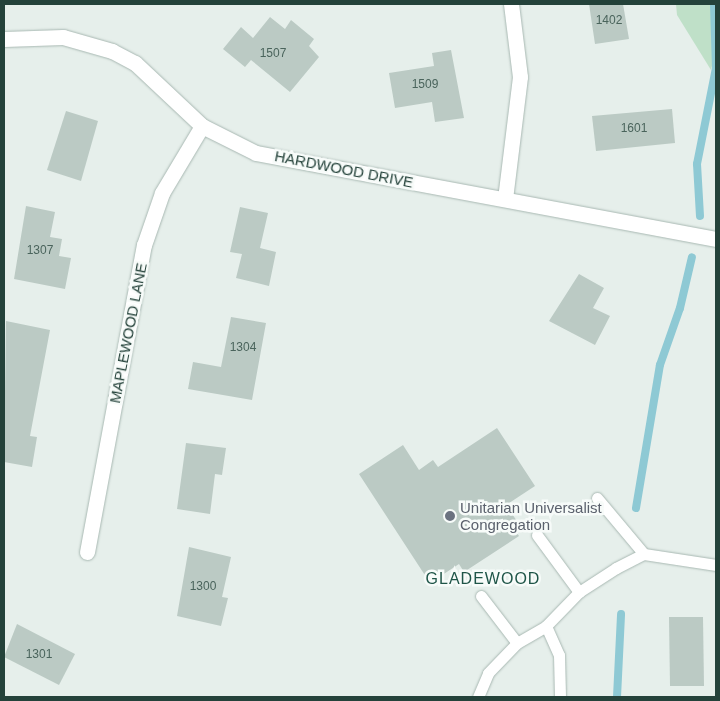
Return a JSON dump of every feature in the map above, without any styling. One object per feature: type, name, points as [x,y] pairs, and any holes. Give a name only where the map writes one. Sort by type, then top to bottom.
[{"type":"street","points":[[506,199],[520,77],[511,4]]},
{"type":"street","name":"HARDWOOD DRIVE","points":[[4,39],[63,37],[112,51],[135,63],[202,126],[256,153],[716,239]]},
{"type":"street","name":"MAPLEWOOD LANE","points":[[87,552],[144,245],[162,193],[202,126]]},
{"type":"lane","points":[[597,498],[644,554]]},
{"type":"lane","points":[[537,535],[579,592]]},
{"type":"lane","points":[[478,697],[488,674],[517,643],[546,626],[579,592],[644,554],[716,565]]},
{"type":"lane","points":[[481,596],[517,643]]},
{"type":"lane","points":[[546,626],[559,655],[560,697]]},
{"type":"green space","points":[[676,4],[716,4],[716,49],[711,70],[677,15]]},
{"type":"building","points":[[589,4],[623,4],[629,39],[595,44]]},
{"type":"building","points":[[270,17],[285,29],[291,20],[314,39],[309,46],[319,57],[290,92],[251,60],[245,67],[223,49],[241,27],[253,38]]},
{"type":"building","points":[[451,50],[464,118],[435,122],[432,102],[395,108],[389,73],[434,66],[432,53]]},
{"type":"building","points":[[672,109],[675,143],[596,151],[592,116]]},
{"type":"building","points":[[66,111],[98,121],[81,181],[47,170]]},
{"type":"building","points":[[26,206],[55,212],[50,237],[62,239],[59,256],[71,258],[65,289],[14,279]]},
{"type":"building","points":[[240,207],[268,213],[260,248],[276,252],[269,286],[236,278],[242,254],[230,252]]},
{"type":"building","points":[[579,274],[604,288],[593,308],[610,316],[595,345],[549,321]]},
{"type":"building","points":[[231,317],[266,323],[252,400],[188,389],[193,362],[221,367]]},
{"type":"building","points":[[6,321],[50,330],[30,436],[37,437],[32,467],[4,462]]},
{"type":"building","name":"Unitarian Universalist Congregation","points":[[497,428],[535,486],[506,505],[521,527],[515,530],[519,536],[464,572],[459,564],[430,583],[359,474],[403,445],[419,470],[433,460],[438,467]]},
{"type":"building","points":[[186,443],[226,448],[222,475],[215,474],[210,514],[177,509]]},
{"type":"building","points":[[189,547],[231,557],[222,597],[228,598],[221,626],[177,616]]},
{"type":"building","points":[[669,617],[703,617],[704,686],[670,686]]},
{"type":"building","points":[[17,624],[75,654],[59,685],[4,657]]},
{"type":"waterway","points":[[700,216],[697,164],[716,68],[714,4]]},
{"type":"waterway","points":[[636,508],[660,365],[680,308],[692,257]]},
{"type":"waterway","points":[[617,697],[621,614]]},
{"type":"place","name":"Unitarian Universalist Congregation","points":[[450,516]]},
{"type":"district","name":"GLADEWOOD","points":[[483,579]]}]
